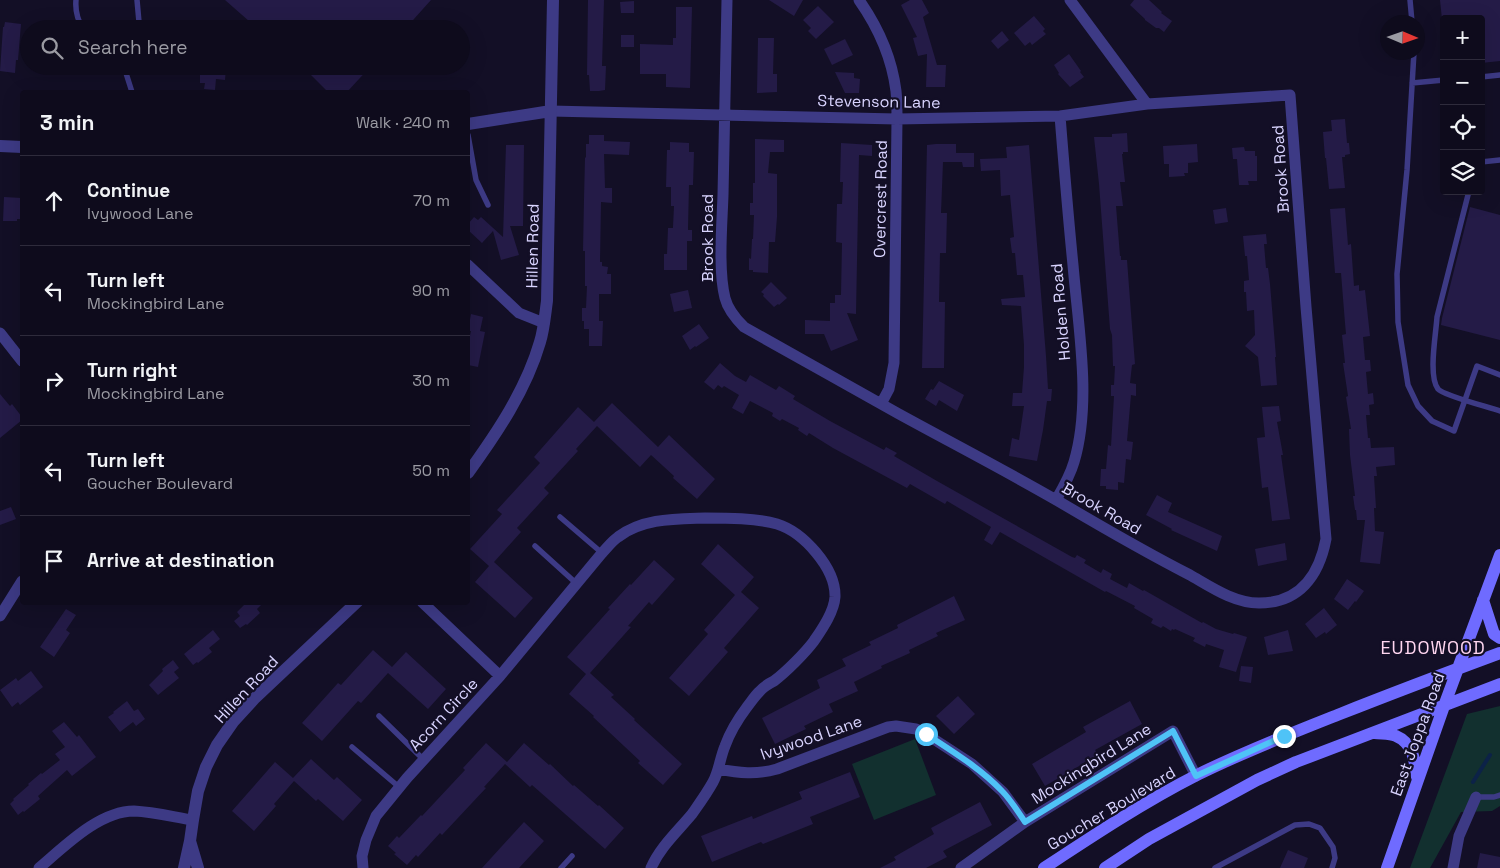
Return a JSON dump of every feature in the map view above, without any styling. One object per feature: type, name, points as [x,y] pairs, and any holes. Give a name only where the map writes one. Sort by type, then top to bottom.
[{"type":"main road","name":"East Joppa Road","points":[[1387,868],[1500,555]]},
{"type":"main road","points":[[1483,600],[1494,634],[1500,638]]},
{"type":"main road","name":"Goucher Boulevard","points":[[1044,868],[1125,816],[1196,776],[1284,736],[1500,653]]},
{"type":"main road","points":[[1105,868],[1149,839],[1256,780],[1296,762],[1500,684]]},
{"type":"main road","points":[[1373,733],[1395,735],[1405,742],[1415,761],[1417,783]]},
{"type":"street","name":"Hillen Road","points":[[470,470],[524,384],[533,363],[544,324],[547,301],[554,0]]},
{"type":"street","name":"Brook Road","points":[[727,0],[722,285],[726,301],[735,318],[744,327],[1056,500],[1142,551],[1227,595],[1246,602],[1259,603],[1283,600],[1292,596],[1303,587],[1312,578],[1319,566],[1326,539],[1290,95]]},
{"type":"street","name":"Overcrest Road","points":[[859,0],[869,14],[879,34],[891,66],[896,92],[894,363],[889,388],[881,404]]},
{"type":"street","points":[[1070,0],[1147,104]]},
{"type":"street","name":"Stevenson Lane","points":[[470,124],[551,111],[897,119],[1060,116],[1147,104],[1290,95]]},
{"type":"street","name":"Holden Road","points":[[1056,500],[1068,478],[1078,444],[1082,420],[1080,342],[1060,116]]},
{"type":"street","points":[[0,146],[20,147]]},
{"type":"street","points":[[470,267],[519,313],[544,324]]},
{"type":"street","points":[[0,333],[20,358]]},
{"type":"street","points":[[500,676],[602,553],[617,538],[628,531],[646,524],[666,520],[708,518],[771,522],[790,529],[819,556],[830,573],[834,587],[835,597],[830,613],[813,642],[786,671],[758,692],[745,709],[730,733],[714,780],[692,813],[659,853],[651,868]]},
{"type":"street","points":[[0,616],[20,584]]},
{"type":"street","name":"Hillen Road","points":[[190,841],[198,791],[217,745],[233,722],[254,700],[354,605]]},
{"type":"street","name":"Acorn Circle","points":[[363,868],[362,856],[366,840],[376,816],[423,759],[500,676],[425,605]]},
{"type":"street","name":"Ivywood Lane","points":[[718,770],[750,774],[777,770],[888,727],[906,726],[926,734],[972,764],[1003,792],[1025,822]]},
{"type":"street","name":"Mockingbird Lane","points":[[961,868],[1025,822],[1173,731],[1196,776]]},
{"type":"street","points":[[1453,868],[1459,836],[1476,797]]},
{"type":"street","points":[[38,868],[98,822],[118,813],[133,811],[192,820]]},
{"type":"street","points":[[184,868],[190,841]]},
{"type":"street","points":[[190,841],[198,868]]},
{"type":"lane","points":[[76,0],[78,20]]},
{"type":"lane","points":[[137,0],[139,20]]},
{"type":"lane","points":[[1410,0],[1411,15]]},
{"type":"lane","points":[[1413,60],[1407,170],[1397,274],[1398,322],[1408,385],[1418,406],[1432,422],[1454,431],[1478,366],[1500,375]]},
{"type":"lane","points":[[127,75],[131,90]]},
{"type":"lane","points":[[1485,76],[1500,75]]},
{"type":"lane","points":[[1412,83],[1440,80]]},
{"type":"lane","points":[[470,146],[476,180],[488,205]]},
{"type":"lane","points":[[1485,162],[1500,160]]},
{"type":"lane","points":[[1468,195],[1437,317],[1433,380],[1440,391],[1500,411]]},
{"type":"lane","points":[[560,517],[602,553]]},
{"type":"lane","points":[[535,546],[577,584]]},
{"type":"lane","points":[[379,716],[423,759]]},
{"type":"lane","points":[[352,747],[399,788]]},
{"type":"lane","points":[[1476,797],[1500,795]]},
{"type":"lane","points":[[1215,868],[1295,825],[1309,824],[1320,828],[1333,847],[1335,858],[1332,868]]},
{"type":"lane","points":[[561,868],[572,856]]},
{"type":"green space","points":[[1500,706],[1500,806],[1492,811],[1461,812],[1430,868],[1410,868],[1467,714]]},
{"type":"green space","points":[[915,739],[936,795],[874,820],[852,764]]},
{"type":"building","points":[[225,0],[431,0],[413,20],[248,20]]},
{"type":"building","points":[[588,0],[604,0],[602,66],[606,66],[605,90],[599,91],[590,91],[589,75],[587,75]]},
{"type":"building","points":[[769,0],[803,0],[794,16]]},
{"type":"building","points":[[910,0],[922,0],[929,13],[923,17],[937,65],[946,65],[945,87],[926,87],[927,54],[918,56],[913,38],[917,37],[901,5]]},
{"type":"building","points":[[1134,0],[1149,0],[1161,13],[1172,21],[1164,32],[1145,20],[1130,5]]},
{"type":"building","points":[[1440,0],[1500,0],[1500,61],[1485,63],[1485,15],[1442,15]]},
{"type":"building","points":[[634,1],[634,13],[621,13],[620,2]]},
{"type":"building","points":[[818,6],[834,22],[816,39],[808,31],[811,28],[803,20]]},
{"type":"building","points":[[676,7],[692,7],[690,88],[666,87],[666,74],[640,74],[640,44],[673,45],[673,38],[676,38]]},
{"type":"building","points":[[1034,16],[1045,29],[1043,31],[1046,34],[1032,45],[1030,42],[1025,46],[1014,33]]},
{"type":"building","points":[[5,22],[20,24],[18,60],[16,60],[15,73],[0,71]]},
{"type":"building","points":[[1002,31],[1009,40],[998,49],[991,41]]},
{"type":"building","points":[[621,35],[634,35],[634,47],[621,47]]},
{"type":"building","points":[[758,38],[774,38],[773,74],[777,74],[777,92],[757,93]]},
{"type":"building","points":[[845,39],[853,55],[832,65],[824,49]]},
{"type":"building","points":[[1069,54],[1084,77],[1070,87],[1058,74],[1054,65]]},
{"type":"building","points":[[835,72],[854,73],[854,78],[860,79],[859,93],[845,93]]},
{"type":"building","points":[[200,75],[225,75],[225,80],[216,79],[215,90],[204,89],[205,83],[200,83]]},
{"type":"building","points":[[311,75],[363,75],[349,90],[326,90]]},
{"type":"building","points":[[1345,119],[1350,154],[1342,157],[1345,188],[1329,189],[1323,132],[1332,131],[1331,120]]},
{"type":"building","points":[[1127,133],[1128,152],[1123,152],[1122,154],[1125,182],[1120,182],[1123,206],[1116,206],[1120,256],[1121,260],[1127,260],[1135,364],[1132,365],[1130,383],[1136,384],[1136,396],[1131,395],[1127,441],[1133,442],[1131,460],[1126,459],[1124,483],[1118,482],[1118,490],[1106,489],[1106,486],[1100,486],[1101,469],[1106,469],[1108,445],[1111,446],[1114,396],[1111,396],[1111,385],[1114,385],[1115,366],[1113,366],[1112,335],[1094,137],[1112,137],[1112,134]]},
{"type":"building","points":[[589,135],[604,135],[604,141],[630,142],[629,155],[604,154],[605,188],[612,188],[612,203],[601,202],[600,262],[602,262],[602,266],[608,267],[607,274],[611,274],[611,294],[599,294],[599,321],[603,321],[602,346],[589,346],[589,329],[584,329],[584,321],[582,321],[582,308],[586,308],[587,286],[585,286],[585,251],[583,251],[585,158],[586,144],[589,144]]},
{"type":"building","points":[[755,139],[784,140],[784,152],[770,152],[768,173],[777,174],[777,217],[775,242],[769,242],[768,273],[749,270],[749,258],[751,259],[753,239],[754,215],[750,215],[750,203],[753,203],[753,183],[755,183]]},
{"type":"building","points":[[670,142],[689,143],[689,152],[694,152],[693,185],[689,185],[688,228],[688,230],[692,230],[692,241],[687,241],[687,270],[664,270],[664,254],[667,254],[668,228],[673,228],[674,206],[671,206],[671,187],[666,187],[667,150],[670,150]]},
{"type":"building","points":[[841,143],[872,145],[872,156],[859,155],[856,314],[847,313],[858,340],[831,351],[824,334],[805,334],[805,320],[830,321],[830,303],[835,303],[835,295],[841,295],[842,243],[836,242],[837,204],[842,204],[843,182],[840,182]]},
{"type":"building","points":[[956,144],[956,153],[974,153],[974,167],[963,167],[962,162],[943,162],[941,213],[947,213],[946,253],[940,253],[939,302],[945,302],[944,368],[922,368],[927,145]]},
{"type":"building","points":[[1197,144],[1198,162],[1188,163],[1188,173],[1184,173],[1185,176],[1169,177],[1169,164],[1164,164],[1163,146]]},
{"type":"building","points":[[506,145],[524,145],[523,226],[510,226],[519,255],[501,260],[493,231],[482,243],[470,232],[470,222],[474,217],[478,220],[481,217],[503,237]]},
{"type":"building","points":[[1029,145],[1048,389],[1052,389],[1051,401],[1047,401],[1037,461],[1009,456],[1012,438],[1019,440],[1024,406],[1012,406],[1013,393],[1022,393],[1024,345],[1021,306],[1002,305],[1001,299],[1025,297],[1023,275],[1017,275],[1015,253],[1012,253],[1010,238],[1014,237],[1010,195],[1001,196],[1000,170],[981,171],[980,159],[1007,158],[1006,147]]},
{"type":"building","points":[[1244,147],[1245,151],[1255,151],[1255,156],[1257,156],[1257,181],[1248,181],[1249,185],[1239,185],[1237,159],[1233,159],[1232,148]]},
{"type":"building","points":[[4,197],[20,198],[20,219],[17,219],[17,221],[3,221]]},
{"type":"building","points":[[1470,207],[1500,215],[1500,340],[1441,325]]},
{"type":"building","points":[[1226,208],[1228,222],[1215,224],[1213,210]]},
{"type":"building","points":[[1345,208],[1348,245],[1351,244],[1354,286],[1359,285],[1359,291],[1365,290],[1370,336],[1363,337],[1365,360],[1370,360],[1371,371],[1366,372],[1368,394],[1373,393],[1374,404],[1369,405],[1370,415],[1366,415],[1368,438],[1370,438],[1371,448],[1394,447],[1395,465],[1376,467],[1377,476],[1374,476],[1375,531],[1384,532],[1380,564],[1360,562],[1365,520],[1357,520],[1353,496],[1355,496],[1349,429],[1351,429],[1343,363],[1345,363],[1342,335],[1346,334],[1341,273],[1335,273],[1330,209]]},
{"type":"building","points":[[1266,234],[1267,244],[1264,244],[1266,268],[1268,268],[1270,284],[1277,385],[1261,386],[1258,357],[1245,346],[1255,335],[1254,310],[1247,311],[1246,292],[1244,292],[1244,281],[1249,280],[1243,236]]},
{"type":"building","points":[[771,282],[787,298],[774,307],[761,292]]},
{"type":"building","points":[[688,290],[692,308],[674,312],[670,294]]},
{"type":"building","points":[[471,314],[483,317],[480,331],[485,332],[478,367],[470,365]]},
{"type":"building","points":[[699,324],[709,338],[690,350],[682,336]]},
{"type":"building","points":[[720,363],[735,376],[746,382],[750,375],[776,390],[779,386],[795,396],[793,399],[830,421],[884,450],[886,447],[897,453],[894,456],[1072,557],[1075,558],[1077,555],[1086,560],[1084,563],[1101,573],[1103,569],[1112,574],[1110,579],[1127,588],[1129,583],[1202,623],[1216,629],[1247,637],[1236,672],[1219,667],[1224,650],[1206,644],[1205,647],[1193,641],[1195,638],[1175,629],[1171,631],[1163,626],[1161,628],[1151,623],[1153,619],[1134,608],[1135,606],[1105,592],[1000,532],[992,545],[984,540],[991,527],[947,501],[945,504],[910,484],[907,488],[809,433],[807,436],[798,430],[799,428],[782,419],[780,421],[772,416],[773,413],[750,401],[743,414],[732,408],[739,395],[724,386],[722,388],[718,385],[714,390],[704,382]]},
{"type":"building","points":[[939,381],[964,395],[957,411],[939,400],[936,406],[925,399]]},
{"type":"building","points":[[0,394],[10,406],[12,404],[20,414],[20,422],[0,438]]},
{"type":"building","points":[[612,403],[658,447],[669,435],[715,479],[697,499],[651,455],[640,467],[597,426],[576,449],[578,451],[544,488],[549,493],[517,528],[521,532],[494,562],[533,598],[515,618],[475,582],[489,566],[470,549],[502,514],[497,510],[540,463],[534,457],[578,407],[594,422]]},
{"type":"building","points":[[1279,406],[1281,421],[1277,422],[1283,455],[1281,455],[1290,519],[1272,521],[1268,487],[1262,488],[1257,438],[1265,437],[1262,407]]},
{"type":"building","points":[[1157,495],[1172,503],[1168,512],[1222,536],[1217,551],[1171,530],[1146,515]]},
{"type":"building","points":[[11,507],[16,519],[0,525],[0,511]]},
{"type":"building","points":[[1285,543],[1287,560],[1258,566],[1255,549]]},
{"type":"building","points":[[718,544],[754,577],[741,592],[759,608],[724,648],[728,652],[689,696],[669,678],[708,634],[704,630],[735,595],[701,564]]},
{"type":"building","points":[[654,560],[675,579],[652,605],[649,602],[628,626],[631,627],[590,673],[614,695],[611,697],[634,720],[682,764],[663,785],[638,763],[640,761],[594,716],[569,694],[586,674],[567,657],[610,609],[608,608]]},
{"type":"building","points":[[1347,579],[1364,591],[1348,610],[1334,599]]},
{"type":"building","points":[[954,596],[965,620],[936,633],[938,636],[909,650],[910,653],[881,666],[882,668],[854,682],[858,691],[829,704],[833,712],[804,726],[806,729],[775,744],[762,718],[820,688],[817,680],[846,666],[842,659],[871,645],[869,642],[898,628],[897,625]]},
{"type":"building","points":[[244,605],[261,605],[257,609],[260,613],[247,625],[240,628],[234,621],[240,616],[237,612]]},
{"type":"building","points":[[1324,608],[1337,625],[1326,634],[1325,632],[1316,638],[1305,624]]},
{"type":"building","points":[[66,609],[76,615],[66,630],[70,633],[54,657],[40,647]]},
{"type":"building","points":[[213,630],[220,639],[209,648],[212,652],[193,665],[184,654]]},
{"type":"building","points":[[1288,630],[1293,651],[1268,655],[1264,637]]},
{"type":"building","points":[[373,650],[392,667],[406,652],[446,689],[428,709],[388,673],[361,703],[358,701],[322,741],[302,723],[338,683],[341,685]]},
{"type":"building","points":[[173,660],[179,668],[174,672],[179,678],[158,695],[149,685],[163,671],[162,669]]},
{"type":"building","points":[[1241,666],[1253,667],[1251,683],[1239,681]]},
{"type":"building","points":[[31,671],[43,687],[20,705],[18,702],[12,707],[0,690],[16,678],[18,681]]},
{"type":"building","points":[[958,696],[975,714],[954,734],[936,716]]},
{"type":"building","points":[[127,701],[134,711],[138,709],[145,719],[136,726],[133,722],[120,732],[108,717]]},
{"type":"building","points":[[1130,701],[1142,724],[1095,750],[1098,755],[1045,786],[1032,764],[1086,732],[1083,727]]},
{"type":"building","points":[[64,722],[77,737],[79,735],[96,757],[72,776],[67,770],[38,796],[40,799],[18,815],[10,804],[13,799],[41,773],[60,760],[55,754],[65,747],[52,731]]},
{"type":"building","points":[[486,743],[507,762],[524,743],[624,828],[605,849],[505,764],[484,787],[486,788],[442,835],[440,833],[418,857],[416,855],[407,865],[388,846],[397,836],[399,838],[422,816],[465,770],[463,768]]},
{"type":"building","points":[[311,759],[334,780],[337,777],[362,800],[343,821],[318,799],[316,801],[294,781],[274,804],[276,806],[254,831],[232,811],[275,762],[293,778]]},
{"type":"building","points":[[850,772],[860,797],[810,817],[813,824],[712,862],[701,836],[752,816],[753,819],[802,799],[799,792]]},
{"type":"building","points":[[980,802],[992,825],[943,851],[947,857],[926,868],[880,868],[896,860],[894,857],[934,834],[931,828]]},
{"type":"building","points":[[524,822],[544,841],[519,868],[482,868]]},
{"type":"building","points":[[1288,850],[1308,858],[1304,868],[1280,868]]},
{"type":"building","points":[[1480,853],[1500,857],[1500,868],[1477,868]]},
{"type":"waterway","points":[[1473,782],[1490,755]]},
{"type":"district","name":"EUDOWOOD","points":[[1433,648]]},
{"type":"route","points":[[926,734],[972,764],[991,780],[1003,792],[1025,822],[1173,731],[1196,776],[1284,736]]}]
